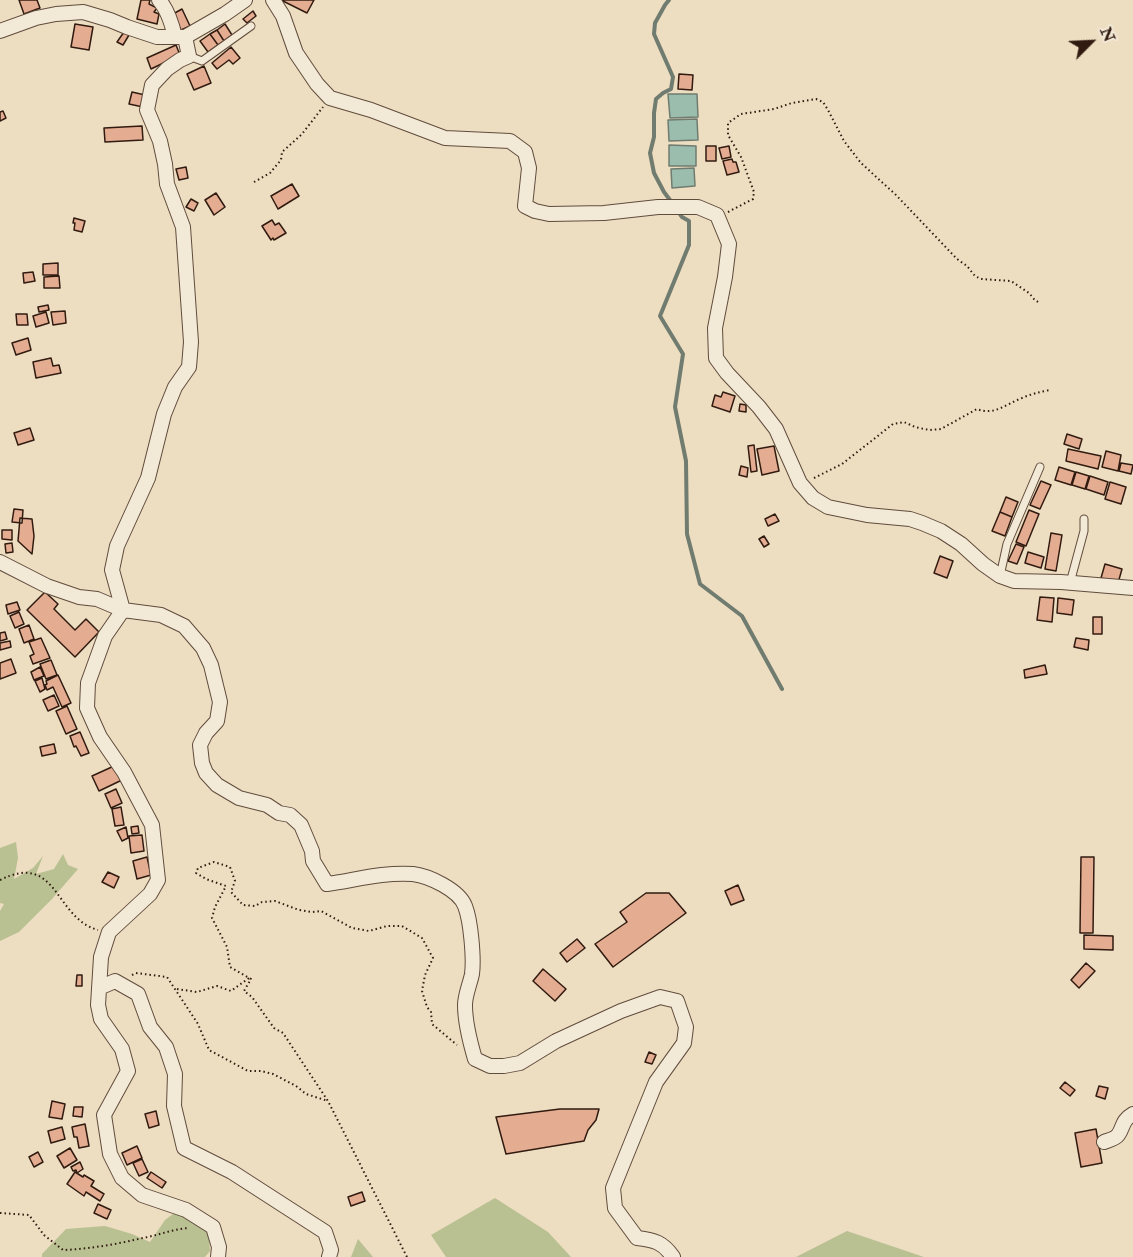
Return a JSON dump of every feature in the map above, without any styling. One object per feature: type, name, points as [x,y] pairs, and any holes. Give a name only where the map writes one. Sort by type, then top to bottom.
[{"type":"street","points":[[123,610],[112,570],[117,546],[148,478],[164,414],[175,387],[189,367],[191,342],[183,227],[167,184],[160,141],[147,110],[152,85],[167,69],[189,57],[171,24],[164,5],[159,0]]},
{"type":"street","points":[[0,31],[36,18],[82,12],[157,37],[180,37],[225,14],[245,0]]},
{"type":"street","points":[[273,0],[283,16],[296,53],[317,84],[330,98],[371,110],[445,138],[510,141],[525,152],[529,168],[525,206],[535,211],[549,214],[604,213],[658,207],[698,207],[717,215],[729,244],[715,328],[716,358],[776,429],[800,483],[813,498],[828,507],[910,519],[941,531],[1000,576],[1014,581],[1133,588]]},
{"type":"street","points":[[0,562],[47,586],[79,597],[97,599],[123,610],[161,615],[184,626],[203,648],[211,665],[220,702],[217,721],[206,733],[201,745],[202,763],[206,773],[217,785],[239,798],[267,805],[279,813],[290,815],[301,825],[312,851],[313,861],[327,884],[375,875],[415,874],[449,887],[465,904],[471,933],[472,972],[465,1004],[475,1059],[490,1066],[520,1063],[556,1041],[621,1011],[660,997],[677,1000],[686,1027],[684,1043],[656,1082],[613,1188],[615,1208],[637,1238],[651,1239],[666,1247],[673,1257]]},
{"type":"street","points":[[123,610],[105,636],[101,646],[88,683],[87,708],[100,737],[124,772],[152,825],[158,880],[150,894],[110,932],[100,957],[98,1005],[101,1019],[122,1050],[128,1071],[104,1115],[110,1154],[122,1178],[142,1195],[186,1210],[213,1227],[219,1247],[218,1257]]},
{"type":"street","points":[[99,988],[115,981],[138,994],[150,1027],[166,1047],[175,1074],[174,1106],[184,1148],[232,1172],[325,1232],[330,1255]]},
{"type":"street","points":[[1104,1142],[1120,1133],[1122,1126],[1133,1114]]},
{"type":"lane","points":[[189,57],[202,62],[251,26]]},
{"type":"lane","points":[[1000,576],[1007,544],[1040,467]]},
{"type":"lane","points":[[1070,583],[1084,531],[1084,519]]},
{"type":"path","points":[[254,182],[270,173],[280,160],[282,152],[302,134],[330,98]]},
{"type":"path","points":[[717,215],[753,200],[754,192],[741,157],[728,135],[728,123],[741,114],[816,99],[823,102],[844,141],[861,163],[896,195],[975,276],[981,279],[1011,281],[1038,302]]},
{"type":"path","points":[[800,483],[806,483],[842,464],[893,424],[904,422],[929,430],[941,429],[977,410],[994,412],[1023,398],[1050,390]]},
{"type":"path","points":[[249,978],[230,967],[227,947],[212,918],[226,886],[196,873],[198,868],[214,862],[230,867],[234,881],[231,892],[243,904],[255,906],[262,902],[275,901],[299,910],[321,911],[352,928],[369,931],[387,926],[402,926],[422,938],[433,958],[425,975],[422,991],[432,1024],[458,1045]]},
{"type":"path","points":[[0,880],[12,874],[33,873],[44,878],[75,917],[87,927],[110,932]]},
{"type":"path","points":[[115,981],[136,973],[167,977],[198,1024],[209,1050],[248,1071],[273,1074],[306,1094],[328,1101]]},
{"type":"path","points":[[175,989],[197,992],[217,986],[231,991],[249,978]]},
{"type":"path","points":[[249,978],[251,979],[244,991],[252,997],[274,1028],[283,1033],[328,1101],[406,1257]]},
{"type":"path","points":[[0,1213],[29,1215],[44,1235],[63,1250],[91,1248],[144,1238],[176,1229],[213,1227]]},
{"type":"shaded area","points":[[668,94],[697,94],[698,117],[670,118]]},
{"type":"shaded area","points":[[697,119],[698,140],[669,141],[668,120]]},
{"type":"shaded area","points":[[669,145],[696,146],[696,166],[669,166]]},
{"type":"shaded area","points":[[694,168],[695,186],[672,188],[671,169]]},
{"type":"shaded area","points":[[16,842],[18,858],[14,879],[33,868],[43,856],[36,874],[54,869],[63,854],[68,865],[78,869],[19,932],[0,941],[0,911],[4,904],[0,903],[0,848]]},
{"type":"shaded area","points":[[495,1198],[548,1232],[571,1257],[446,1257],[431,1235]]},
{"type":"shaded area","points":[[173,1214],[197,1218],[208,1227],[210,1251],[205,1257],[42,1257],[42,1254],[66,1229],[105,1226],[150,1242],[165,1220]]},
{"type":"shaded area","points":[[847,1231],[924,1257],[796,1257]]},
{"type":"shaded area","points":[[358,1239],[373,1257],[351,1257]]},
{"type":"building","points":[[19,0],[37,0],[40,8],[24,14]]},
{"type":"building","points":[[141,0],[150,0],[149,4],[157,8],[154,12],[159,14],[157,24],[137,19]]},
{"type":"building","points":[[281,0],[314,0],[307,13]]},
{"type":"building","points":[[182,9],[190,26],[181,30],[173,14]]},
{"type":"building","points":[[253,11],[256,16],[247,23],[243,19]]},
{"type":"building","points":[[75,24],[93,27],[89,50],[71,47]]},
{"type":"building","points":[[225,24],[232,35],[224,41],[217,30]]},
{"type":"building","points":[[217,30],[224,41],[218,45],[210,34]]},
{"type":"building","points":[[124,32],[129,35],[123,45],[117,42]]},
{"type":"building","points":[[210,34],[218,45],[208,52],[200,41]]},
{"type":"building","points":[[176,45],[180,55],[151,69],[147,58]]},
{"type":"building","points":[[231,47],[240,58],[233,64],[229,60],[217,69],[212,63]]},
{"type":"building","points":[[204,66],[211,83],[194,90],[187,74]]},
{"type":"building","points":[[679,74],[693,75],[692,90],[678,89]]},
{"type":"building","points":[[132,92],[145,95],[143,107],[129,104]]},
{"type":"building","points":[[3,111],[6,118],[0,121],[0,112]]},
{"type":"building","points":[[142,126],[143,140],[105,142],[104,128]]},
{"type":"building","points":[[706,146],[716,146],[716,161],[706,161]]},
{"type":"building","points":[[729,146],[731,157],[722,159],[719,148]]},
{"type":"building","points":[[732,159],[736,162],[739,172],[727,175],[723,161]]},
{"type":"building","points":[[186,167],[188,178],[179,180],[176,169]]},
{"type":"building","points":[[292,184],[299,196],[278,209],[271,196]]},
{"type":"building","points":[[216,193],[225,207],[214,215],[205,200]]},
{"type":"building","points":[[191,199],[198,203],[194,211],[186,207]]},
{"type":"building","points":[[74,218],[85,221],[82,232],[74,230]]},
{"type":"building","points":[[272,220],[275,225],[279,223],[286,233],[274,240],[273,238],[271,240],[262,226]]},
{"type":"building","points":[[58,263],[58,275],[43,275],[43,264]]},
{"type":"building","points":[[33,272],[35,281],[24,283],[23,273]]},
{"type":"building","points":[[59,276],[60,288],[44,288],[44,277]]},
{"type":"building","points":[[48,305],[49,310],[39,312],[38,307]]},
{"type":"building","points":[[65,311],[66,323],[53,325],[51,312]]},
{"type":"building","points":[[46,312],[49,323],[36,327],[33,316]]},
{"type":"building","points":[[16,314],[27,314],[28,325],[17,325]]},
{"type":"building","points":[[28,338],[31,350],[16,355],[12,343]]},
{"type":"building","points":[[51,358],[53,366],[59,365],[61,373],[36,378],[33,362]]},
{"type":"building","points":[[723,392],[735,396],[730,412],[712,406],[715,395],[721,397]]},
{"type":"building","points":[[740,404],[746,405],[746,412],[739,411]]},
{"type":"building","points":[[30,428],[34,440],[18,445],[14,433]]},
{"type":"building","points":[[1067,434],[1082,439],[1079,449],[1064,444]]},
{"type":"building","points":[[754,445],[757,471],[751,472],[748,446]]},
{"type":"building","points":[[774,446],[779,471],[762,475],[757,449]]},
{"type":"building","points":[[1068,449],[1101,456],[1098,469],[1066,461]]},
{"type":"building","points":[[1106,451],[1121,455],[1118,471],[1102,467]]},
{"type":"building","points":[[1121,463],[1133,465],[1131,474],[1119,471]]},
{"type":"building","points":[[741,466],[748,468],[747,477],[739,475]]},
{"type":"building","points":[[1059,467],[1075,472],[1071,485],[1055,480]]},
{"type":"building","points":[[1076,472],[1089,476],[1085,489],[1072,485]]},
{"type":"building","points":[[1090,476],[1108,482],[1104,495],[1086,489]]},
{"type":"building","points":[[1041,481],[1051,485],[1040,509],[1030,505]]},
{"type":"building","points":[[1110,482],[1126,487],[1121,504],[1105,499]]},
{"type":"building","points":[[1006,497],[1018,502],[1012,517],[1000,512]]},
{"type":"building","points":[[14,509],[23,510],[22,523],[12,522]]},
{"type":"building","points":[[1029,510],[1039,514],[1026,546],[1016,542]]},
{"type":"building","points":[[1000,512],[1012,517],[1005,536],[992,531]]},
{"type":"building","points":[[775,514],[779,521],[768,526],[765,519]]},
{"type":"building","points":[[20,518],[32,519],[34,536],[32,554],[18,541]]},
{"type":"building","points":[[2,530],[12,530],[12,540],[2,539]]},
{"type":"building","points":[[1051,533],[1062,535],[1056,571],[1045,569]]},
{"type":"building","points":[[764,536],[769,544],[764,547],[759,539]]},
{"type":"building","points":[[12,543],[13,552],[6,553],[5,544]]},
{"type":"building","points":[[1016,544],[1024,547],[1017,564],[1008,561]]},
{"type":"building","points":[[1028,552],[1044,557],[1041,568],[1025,563]]},
{"type":"building","points":[[940,556],[953,561],[947,578],[934,573]]},
{"type":"building","points":[[1105,564],[1122,569],[1118,583],[1101,578]]},
{"type":"building","points":[[45,592],[58,604],[54,609],[75,630],[86,619],[99,632],[75,657],[27,610]]},
{"type":"building","points":[[1040,597],[1054,598],[1052,622],[1037,620]]},
{"type":"building","points":[[1058,598],[1074,600],[1072,615],[1057,613]]},
{"type":"building","points":[[17,602],[20,610],[8,614],[6,605]]},
{"type":"building","points":[[19,612],[24,624],[15,628],[10,616]]},
{"type":"building","points":[[1093,617],[1102,617],[1102,634],[1093,634]]},
{"type":"building","points":[[29,625],[34,639],[24,643],[19,629]]},
{"type":"building","points":[[5,632],[7,639],[0,641],[0,633]]},
{"type":"building","points":[[41,638],[50,658],[33,664],[30,656],[34,654],[29,642]]},
{"type":"building","points":[[1076,638],[1089,640],[1088,650],[1074,647]]},
{"type":"building","points":[[10,641],[11,647],[0,650],[0,643]]},
{"type":"building","points":[[11,659],[16,673],[0,679],[0,663]]},
{"type":"building","points":[[51,660],[57,675],[46,679],[40,664]]},
{"type":"building","points":[[1045,665],[1047,674],[1025,678],[1024,670]]},
{"type":"building","points":[[40,667],[44,676],[34,680],[31,672]]},
{"type":"building","points":[[58,675],[71,703],[62,707],[53,687],[47,690],[45,685],[46,681]]},
{"type":"building","points":[[42,678],[45,689],[40,692],[35,681]]},
{"type":"building","points":[[54,695],[59,706],[48,711],[43,700]]},
{"type":"building","points":[[67,706],[77,729],[66,734],[56,711]]},
{"type":"building","points":[[80,732],[89,753],[81,756],[70,736]]},
{"type":"building","points":[[54,744],[56,753],[42,756],[40,747]]},
{"type":"building","points":[[114,766],[122,780],[99,791],[92,776]]},
{"type":"building","points":[[116,789],[122,803],[111,808],[105,794]]},
{"type":"building","points":[[121,807],[124,825],[115,826],[112,809]]},
{"type":"building","points":[[138,826],[139,833],[132,834],[131,827]]},
{"type":"building","points":[[126,827],[128,838],[122,841],[117,831]]},
{"type":"building","points":[[142,835],[144,851],[131,853],[129,836]]},
{"type":"building","points":[[147,857],[151,875],[137,879],[133,861]]},
{"type":"building","points":[[1081,857],[1094,857],[1093,933],[1080,933]]},
{"type":"building","points":[[108,872],[119,877],[114,888],[102,882]]},
{"type":"building","points":[[738,885],[744,900],[731,905],[725,891]]},
{"type":"building","points":[[646,893],[669,893],[686,913],[613,967],[595,944],[627,922],[620,912]]},
{"type":"building","points":[[1084,935],[1113,936],[1113,950],[1084,949]]},
{"type":"building","points":[[577,939],[585,948],[567,962],[560,953]]},
{"type":"building","points":[[1086,963],[1095,971],[1079,988],[1071,980]]},
{"type":"building","points":[[543,969],[566,989],[555,1001],[533,981]]},
{"type":"building","points":[[77,975],[82,975],[82,986],[76,986]]},
{"type":"building","points":[[649,1052],[656,1055],[652,1064],[645,1062]]},
{"type":"building","points":[[1065,1082],[1075,1090],[1070,1096],[1060,1088]]},
{"type":"building","points":[[1099,1086],[1108,1088],[1105,1099],[1096,1096]]},
{"type":"building","points":[[52,1101],[65,1104],[62,1119],[49,1117]]},
{"type":"building","points":[[74,1107],[83,1107],[82,1117],[73,1116]]},
{"type":"building","points":[[560,1109],[599,1109],[596,1120],[588,1130],[584,1141],[506,1154],[496,1117]]},
{"type":"building","points":[[156,1111],[159,1125],[149,1128],[145,1114]]},
{"type":"building","points":[[85,1124],[89,1146],[79,1148],[72,1127]]},
{"type":"building","points":[[62,1127],[65,1139],[51,1143],[48,1131]]},
{"type":"building","points":[[1096,1129],[1102,1163],[1081,1167],[1075,1133]]},
{"type":"building","points":[[137,1146],[142,1158],[127,1165],[122,1153]]},
{"type":"building","points":[[70,1148],[77,1160],[64,1168],[57,1156]]},
{"type":"building","points":[[38,1152],[43,1162],[34,1167],[29,1157]]},
{"type":"building","points":[[142,1159],[148,1172],[139,1176],[133,1163]]},
{"type":"building","points":[[80,1162],[83,1169],[77,1173],[76,1170],[73,1171],[71,1167]]},
{"type":"building","points":[[75,1172],[94,1181],[91,1186],[104,1194],[100,1201],[86,1192],[84,1196],[67,1184]]},
{"type":"building","points":[[151,1172],[166,1182],[162,1188],[147,1178]]},
{"type":"building","points":[[362,1192],[365,1201],[351,1206],[348,1197]]},
{"type":"building","points":[[98,1204],[111,1210],[107,1219],[94,1213]]},
{"type":"waterway","points":[[669,0],[655,23],[654,34],[673,77],[671,89],[656,99],[654,137],[650,153],[654,173],[673,204]]},
{"type":"waterway","points":[[677,210],[689,221],[689,245],[660,316],[683,354],[675,407],[686,461],[687,534],[700,584],[742,616],[782,689]]}]
